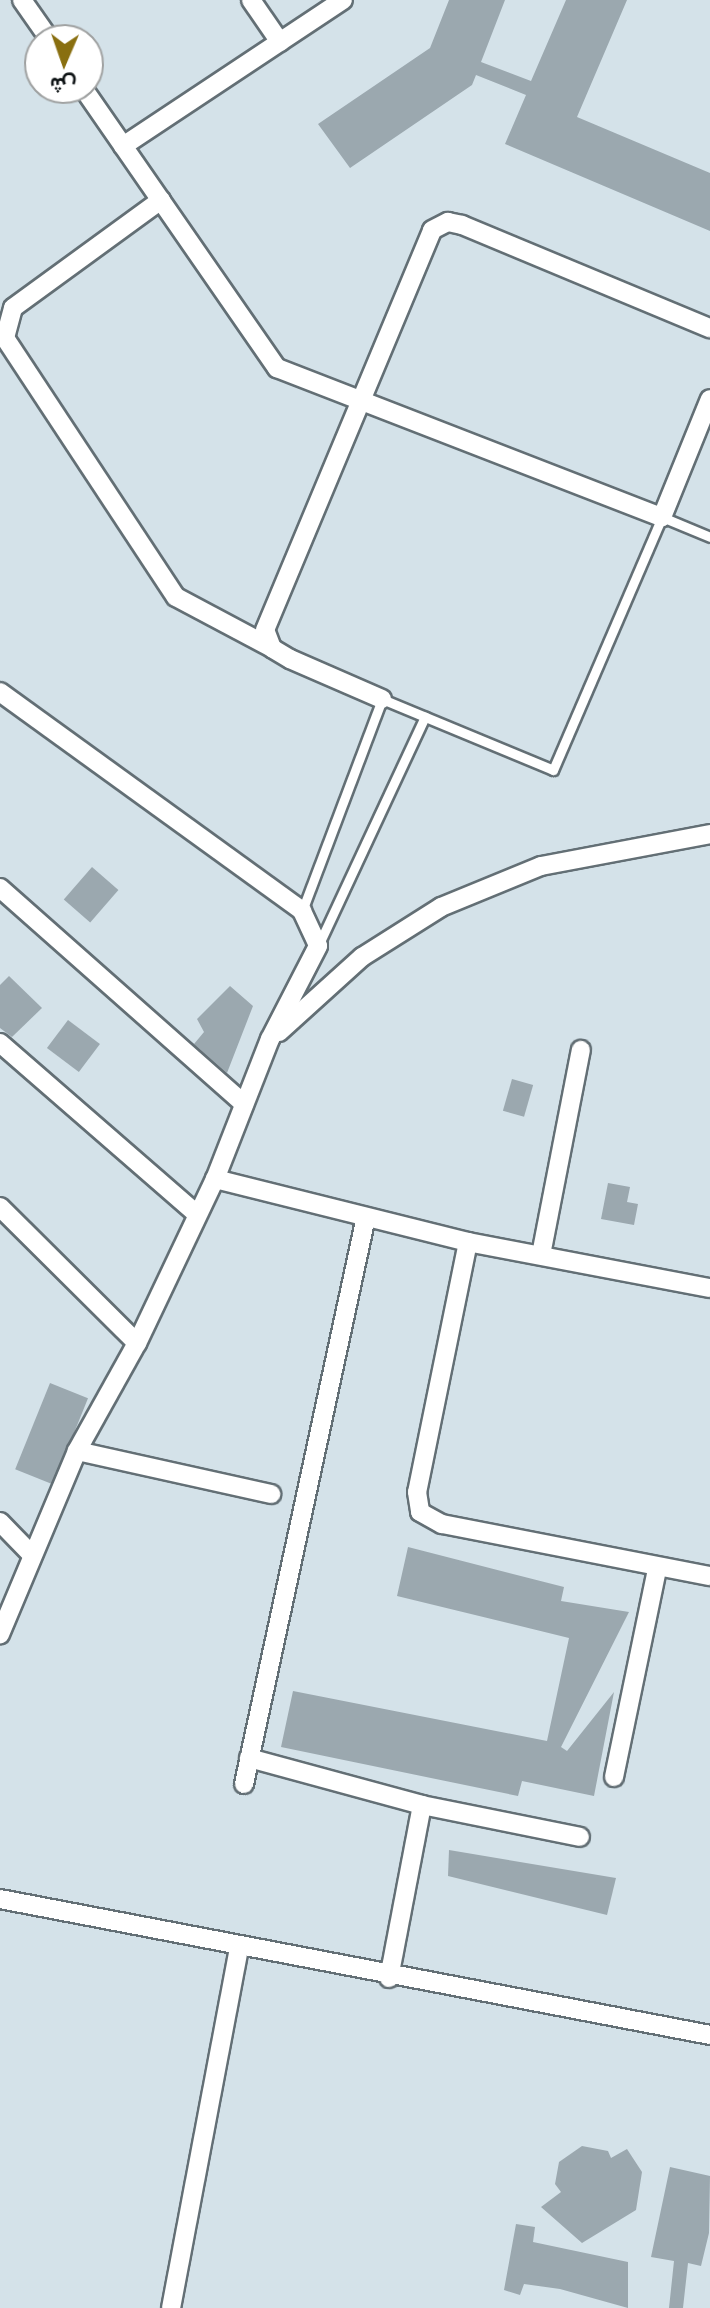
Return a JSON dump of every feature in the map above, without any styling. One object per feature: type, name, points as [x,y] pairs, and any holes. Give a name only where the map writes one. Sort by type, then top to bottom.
[{"type":"street","points":[[22,0],[39,24]]},
{"type":"street","points":[[251,0],[280,42]]},
{"type":"street","points":[[123,146],[343,0]]},
{"type":"street","points":[[94,104],[277,368],[662,517],[710,399]]},
{"type":"street","points":[[161,200],[13,308],[5,338],[176,597],[272,648],[382,699]]},
{"type":"street","points":[[272,648],[265,630],[270,614],[362,403],[432,230],[448,222],[710,328]]},
{"type":"street","points":[[0,692],[302,911],[318,946],[270,1039],[215,1179],[137,1343],[77,1451],[0,1634]]},
{"type":"street","points":[[270,1039],[362,957],[441,907],[541,866],[710,834]]},
{"type":"street","points":[[0,888],[244,1104]]},
{"type":"street","points":[[2,1048],[197,1214]]},
{"type":"street","points":[[541,1255],[581,1050]]},
{"type":"street","points":[[215,1179],[468,1242],[710,1288]]},
{"type":"street","points":[[0,1207],[137,1343]]},
{"type":"street","points":[[244,1784],[366,1217]]},
{"type":"street","points":[[468,1242],[415,1505],[442,1524],[657,1569],[709,1571]]},
{"type":"street","points":[[77,1451],[271,1494]]},
{"type":"street","points":[[0,1522],[32,1555]]},
{"type":"street","points":[[614,1777],[657,1569]]},
{"type":"street","points":[[249,1758],[422,1805],[580,1837]]},
{"type":"street","points":[[389,1978],[422,1805]]},
{"type":"street","points":[[0,1899],[389,1978],[710,2035]]},
{"type":"street","points":[[171,2308],[239,1948]]},
{"type":"lane","points":[[302,911],[382,699],[553,770],[662,517],[710,537]]},
{"type":"lane","points":[[318,946],[425,717]]},
{"type":"building","points":[[449,0],[505,0],[481,62],[531,81],[566,0],[627,0],[577,117],[710,173],[710,231],[505,144],[526,95],[476,75],[472,85],[350,168],[318,124],[430,48]]},
{"type":"building","points":[[92,867],[118,890],[90,922],[64,899]]},
{"type":"building","points":[[9,976],[42,1008],[12,1037],[0,1028],[0,985]]},
{"type":"building","points":[[230,986],[253,1006],[227,1073],[194,1044],[204,1032],[197,1019]]},
{"type":"building","points":[[68,1020],[100,1044],[79,1072],[47,1048]]},
{"type":"building","points":[[512,1079],[533,1085],[524,1117],[503,1111]]},
{"type":"building","points":[[608,1183],[630,1187],[627,1202],[638,1204],[634,1225],[601,1219]]},
{"type":"building","points":[[50,1383],[88,1398],[53,1485],[15,1469]]},
{"type":"building","points":[[408,1547],[564,1587],[561,1601],[629,1612],[561,1747],[567,1751],[614,1692],[594,1796],[522,1781],[518,1796],[281,1747],[293,1691],[547,1741],[569,1638],[397,1596]]},
{"type":"building","points":[[449,1850],[616,1878],[607,1915],[448,1876]]},
{"type":"building","points":[[582,2146],[608,2151],[611,2158],[627,2149],[642,2172],[636,2210],[582,2243],[541,2207],[561,2192],[555,2184],[559,2162]]},
{"type":"building","points":[[670,2167],[710,2176],[709,2233],[701,2266],[688,2263],[683,2308],[669,2308],[674,2261],[651,2257]]},
{"type":"building","points":[[516,2224],[535,2227],[533,2242],[628,2262],[628,2308],[560,2289],[524,2284],[520,2295],[504,2290]]}]
